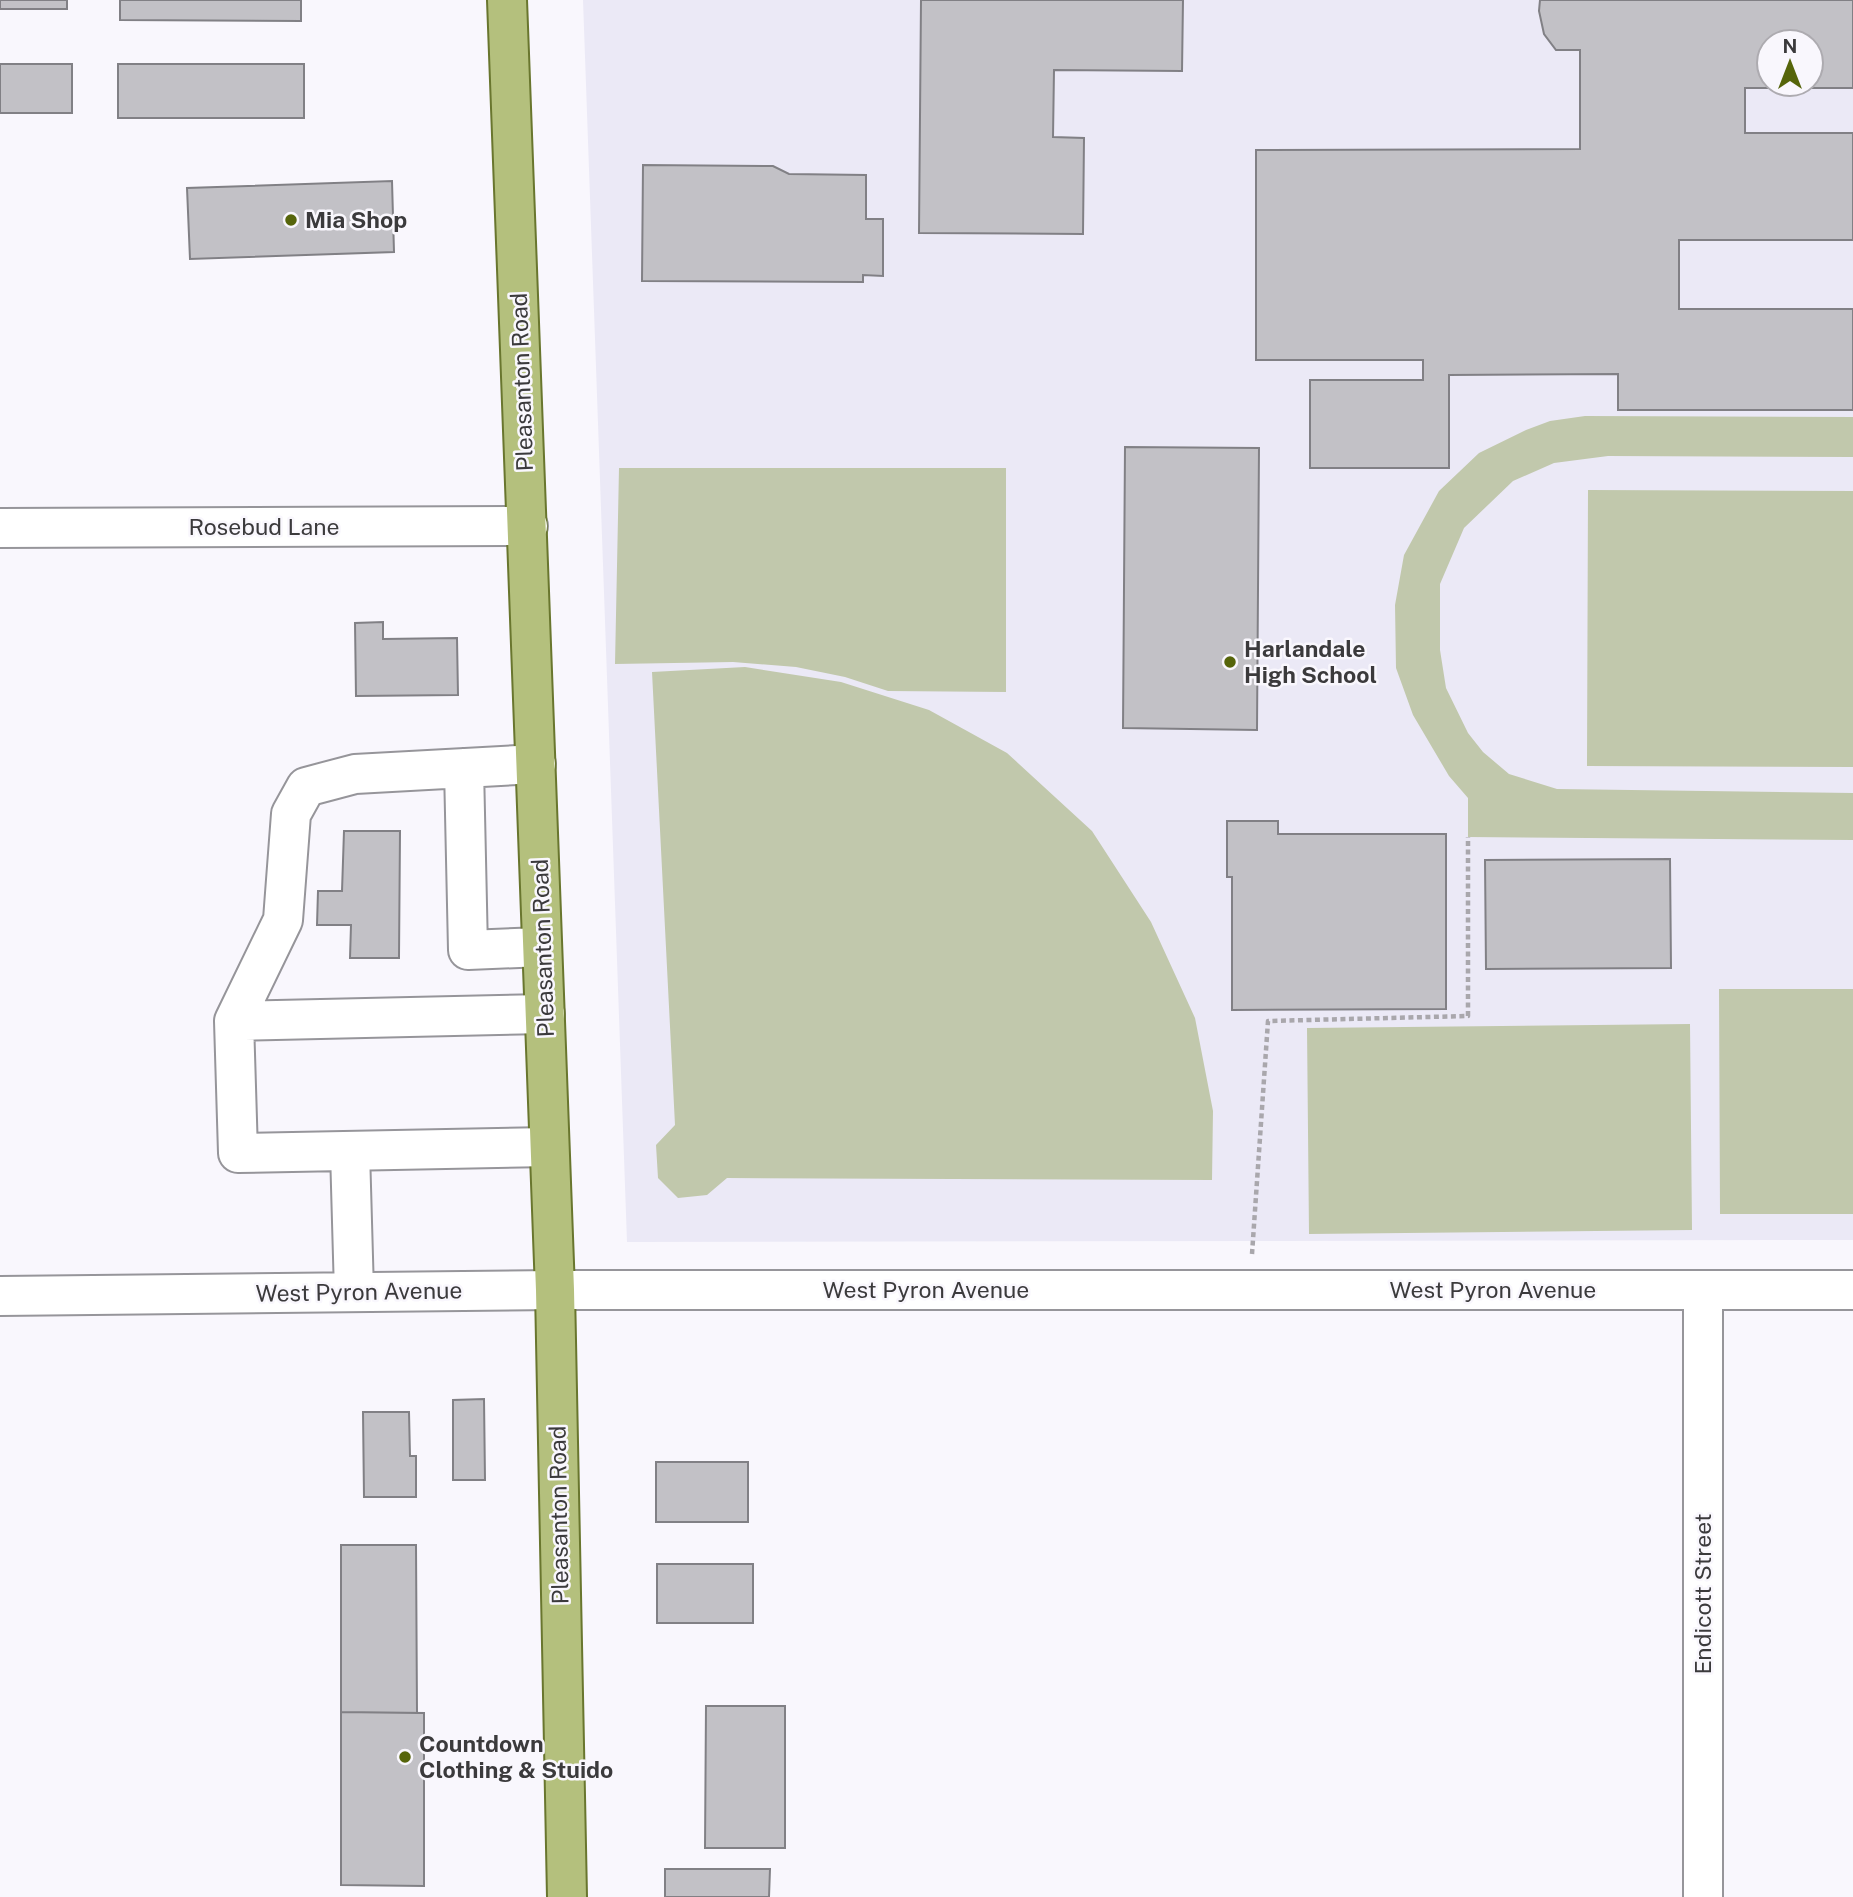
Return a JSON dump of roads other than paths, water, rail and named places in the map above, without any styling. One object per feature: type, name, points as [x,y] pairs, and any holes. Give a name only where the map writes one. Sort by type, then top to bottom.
[{"type":"main road","name":"Pleasanton Road","points":[[507,0],[555,1290],[567,1897]]},
{"type":"street","name":"Rosebud Lane","points":[[0,528],[528,526]]},
{"type":"street","points":[[536,764],[355,774],[306,787],[290,814],[284,920],[234,1021],[238,1153],[550,1147]]},
{"type":"street","points":[[464,768],[468,950],[542,947]]},
{"type":"street","points":[[234,1021],[545,1014]]},
{"type":"street","points":[[350,1151],[354,1292]]},
{"type":"street","name":"West Pyron Avenue","points":[[0,1296],[555,1290],[1853,1290]]},
{"type":"street","name":"Endicott Street","points":[[1703,1290],[1703,1897]]},
{"type":"place","name":"Mia Shop","points":[[291,220]]},
{"type":"place","name":"Harlandale High School","points":[[1230,662]]},
{"type":"place","name":"Countdown Clothing & Stuido","points":[[405,1757]]}]
